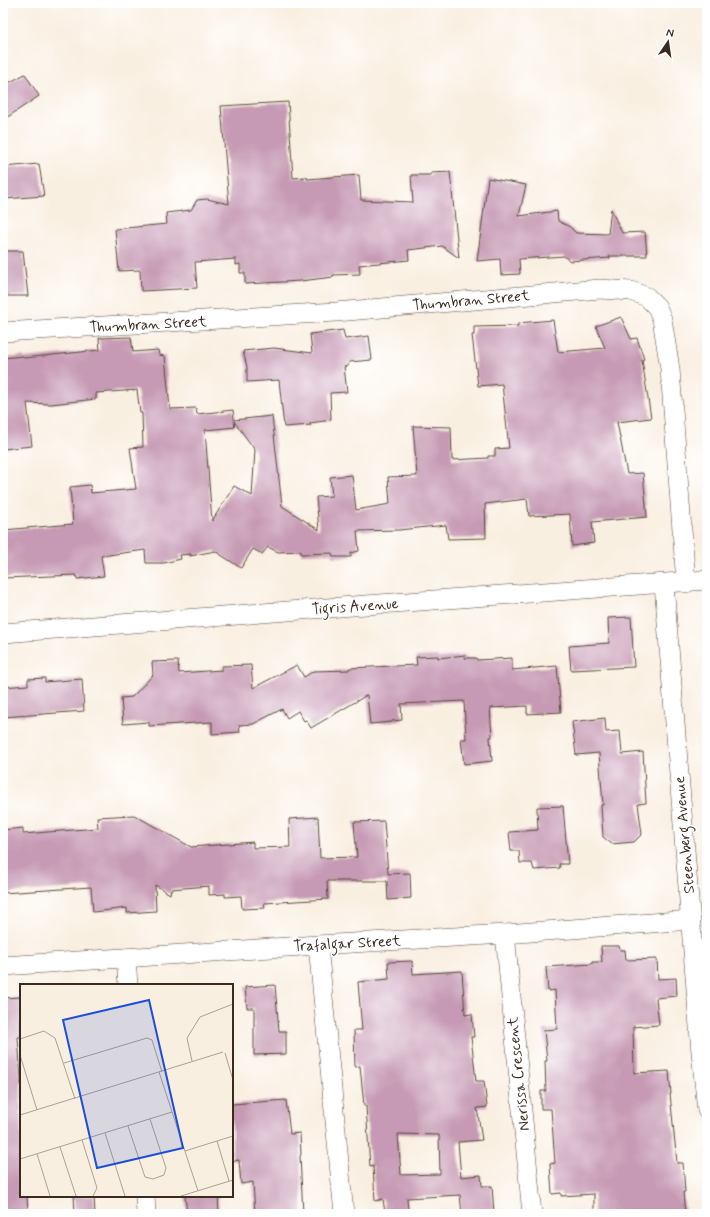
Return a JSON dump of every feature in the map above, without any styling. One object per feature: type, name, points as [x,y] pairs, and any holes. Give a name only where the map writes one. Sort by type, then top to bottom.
[{"type":"street","name":"Thumbran Street","points":[[3,332],[336,312],[600,289],[631,291],[646,297],[651,301],[657,307],[662,319],[670,369],[686,583]]},
{"type":"street","name":"Tigris Avenue","points":[[3,634],[374,604],[686,583],[707,580]]},
{"type":"street","name":"Steenberg Avenue","points":[[664,584],[701,1052],[707,1110]]},
{"type":"street","name":"Trafalgar Street","points":[[3,966],[505,934],[691,920]]},
{"type":"street","name":"Nerissa Crescent","points":[[505,934],[532,1214]]},
{"type":"street","points":[[318,945],[344,1214]]},
{"type":"street","points":[[126,958],[128,984]]},
{"type":"street","points":[[145,1197],[146,1214]]},
{"type":"building","points":[[25,74],[39,96],[3,120],[3,86]]},
{"type":"building","points":[[288,102],[293,178],[307,177],[307,179],[359,175],[361,200],[413,202],[411,175],[431,175],[431,173],[450,172],[459,258],[442,246],[408,250],[409,260],[359,265],[360,274],[333,275],[333,277],[301,281],[245,284],[245,273],[240,273],[240,264],[236,265],[236,259],[195,262],[197,288],[141,291],[140,270],[119,271],[115,229],[167,224],[166,213],[191,210],[197,200],[207,199],[229,204],[221,106]]},
{"type":"building","points":[[39,164],[44,196],[3,199],[3,167]]},
{"type":"building","points":[[488,178],[526,185],[519,216],[557,211],[558,221],[570,227],[576,233],[608,234],[611,209],[622,233],[645,232],[647,256],[609,256],[610,258],[570,261],[564,256],[519,259],[520,274],[501,275],[500,259],[477,261]]},
{"type":"building","points":[[3,251],[23,251],[28,296],[7,296],[7,293],[3,293]]},
{"type":"building","points":[[621,317],[631,339],[637,338],[644,359],[642,360],[651,418],[617,422],[627,474],[643,473],[647,517],[592,522],[594,543],[572,546],[570,514],[529,516],[527,499],[485,504],[486,538],[448,539],[446,525],[399,530],[357,531],[359,551],[351,553],[351,557],[333,557],[332,553],[301,554],[301,551],[278,552],[268,547],[262,554],[253,549],[241,568],[215,551],[190,556],[191,554],[180,555],[181,559],[164,563],[146,563],[145,550],[101,556],[104,576],[77,579],[76,575],[3,578],[3,530],[73,524],[70,487],[90,485],[91,493],[136,489],[130,448],[143,447],[142,413],[140,413],[137,390],[96,393],[96,399],[51,404],[27,403],[32,446],[3,449],[3,358],[23,356],[24,358],[100,350],[99,338],[131,337],[133,352],[158,350],[159,355],[165,356],[170,409],[196,408],[197,414],[233,410],[234,420],[272,416],[282,506],[319,530],[316,497],[332,496],[330,477],[352,475],[356,510],[390,504],[388,477],[417,476],[413,426],[451,427],[452,460],[488,458],[488,456],[495,456],[495,449],[509,448],[502,384],[478,386],[472,335],[474,335],[474,327],[518,326],[518,323],[553,320],[558,352],[605,348],[596,326]],"holes":[[[234,421],[255,450],[252,496],[234,486],[212,521],[205,430],[235,427]]]},
{"type":"building","points":[[343,330],[345,339],[369,336],[372,360],[349,362],[348,366],[344,367],[347,392],[330,393],[331,420],[310,423],[311,425],[284,427],[279,380],[247,382],[247,367],[243,351],[274,348],[312,353],[310,334]]},
{"type":"building","points":[[631,617],[634,667],[571,670],[569,646],[609,643],[608,618]]},
{"type":"building","points":[[465,655],[465,658],[476,658],[477,660],[512,658],[512,670],[557,666],[561,712],[527,714],[527,706],[490,708],[492,761],[464,764],[461,739],[466,739],[464,701],[401,704],[402,720],[370,724],[367,695],[311,728],[306,720],[304,721],[298,711],[287,718],[282,709],[253,724],[239,725],[240,732],[212,734],[212,722],[149,726],[149,722],[123,724],[121,698],[132,697],[153,675],[152,662],[178,661],[179,673],[222,670],[222,666],[251,665],[253,688],[297,665],[304,677],[314,671],[417,665],[416,657],[438,656],[438,658]]},
{"type":"building","points":[[45,678],[45,682],[82,679],[84,711],[3,717],[3,687],[28,685],[28,679]]},
{"type":"building","points":[[605,718],[606,732],[620,731],[622,754],[643,752],[646,803],[638,804],[642,834],[634,842],[612,844],[603,837],[601,805],[603,805],[599,753],[576,755],[572,722]]},
{"type":"building","points":[[563,806],[568,864],[559,864],[560,868],[534,870],[532,863],[520,863],[519,851],[511,851],[509,832],[538,830],[537,807]]},
{"type":"building","points":[[134,815],[191,847],[253,842],[253,848],[290,847],[289,819],[318,817],[320,858],[357,857],[354,822],[384,821],[388,874],[410,873],[411,898],[388,900],[387,881],[327,881],[328,899],[264,903],[265,908],[242,909],[241,896],[225,897],[225,894],[209,895],[209,886],[171,889],[170,894],[155,885],[156,911],[127,913],[127,908],[93,912],[91,887],[3,893],[3,830],[23,828],[23,834],[98,828],[97,817]]},
{"type":"building","points":[[601,946],[619,946],[620,950],[625,950],[626,960],[657,959],[658,979],[676,978],[677,996],[656,998],[659,1025],[633,1027],[634,1073],[669,1071],[677,1163],[683,1163],[685,1214],[594,1214],[594,1194],[561,1196],[561,1193],[552,1194],[550,1164],[555,1163],[551,1109],[541,1109],[541,1091],[546,1091],[545,1061],[547,1061],[544,1030],[557,1029],[555,990],[548,991],[546,967],[602,962]]},
{"type":"building","points":[[412,961],[413,974],[462,971],[465,1015],[472,1014],[474,1037],[471,1037],[476,1081],[484,1081],[487,1107],[477,1108],[482,1140],[458,1142],[461,1177],[481,1175],[482,1186],[492,1186],[494,1213],[462,1214],[460,1195],[407,1198],[408,1211],[385,1213],[383,1199],[375,1201],[373,1166],[370,1167],[366,1106],[364,1106],[360,1066],[355,1067],[354,1030],[362,1030],[358,982],[389,979],[388,962]],"holes":[[[398,1134],[439,1135],[440,1174],[401,1175]]]},
{"type":"building","points":[[275,985],[279,1031],[286,1031],[286,1054],[254,1055],[254,1008],[247,1008],[245,987]]},
{"type":"building","points":[[20,997],[20,1037],[18,1037],[20,1064],[20,1197],[27,1197],[28,1214],[3,1214],[3,998]]},
{"type":"building","points":[[286,1100],[290,1134],[300,1133],[303,1214],[255,1214],[253,1182],[241,1184],[239,1160],[233,1161],[233,1104]]},
{"type":"building","points":[[74,1197],[94,1197],[95,1214],[75,1214]]},
{"type":"building","points":[[185,1197],[218,1197],[219,1214],[187,1214]]}]
